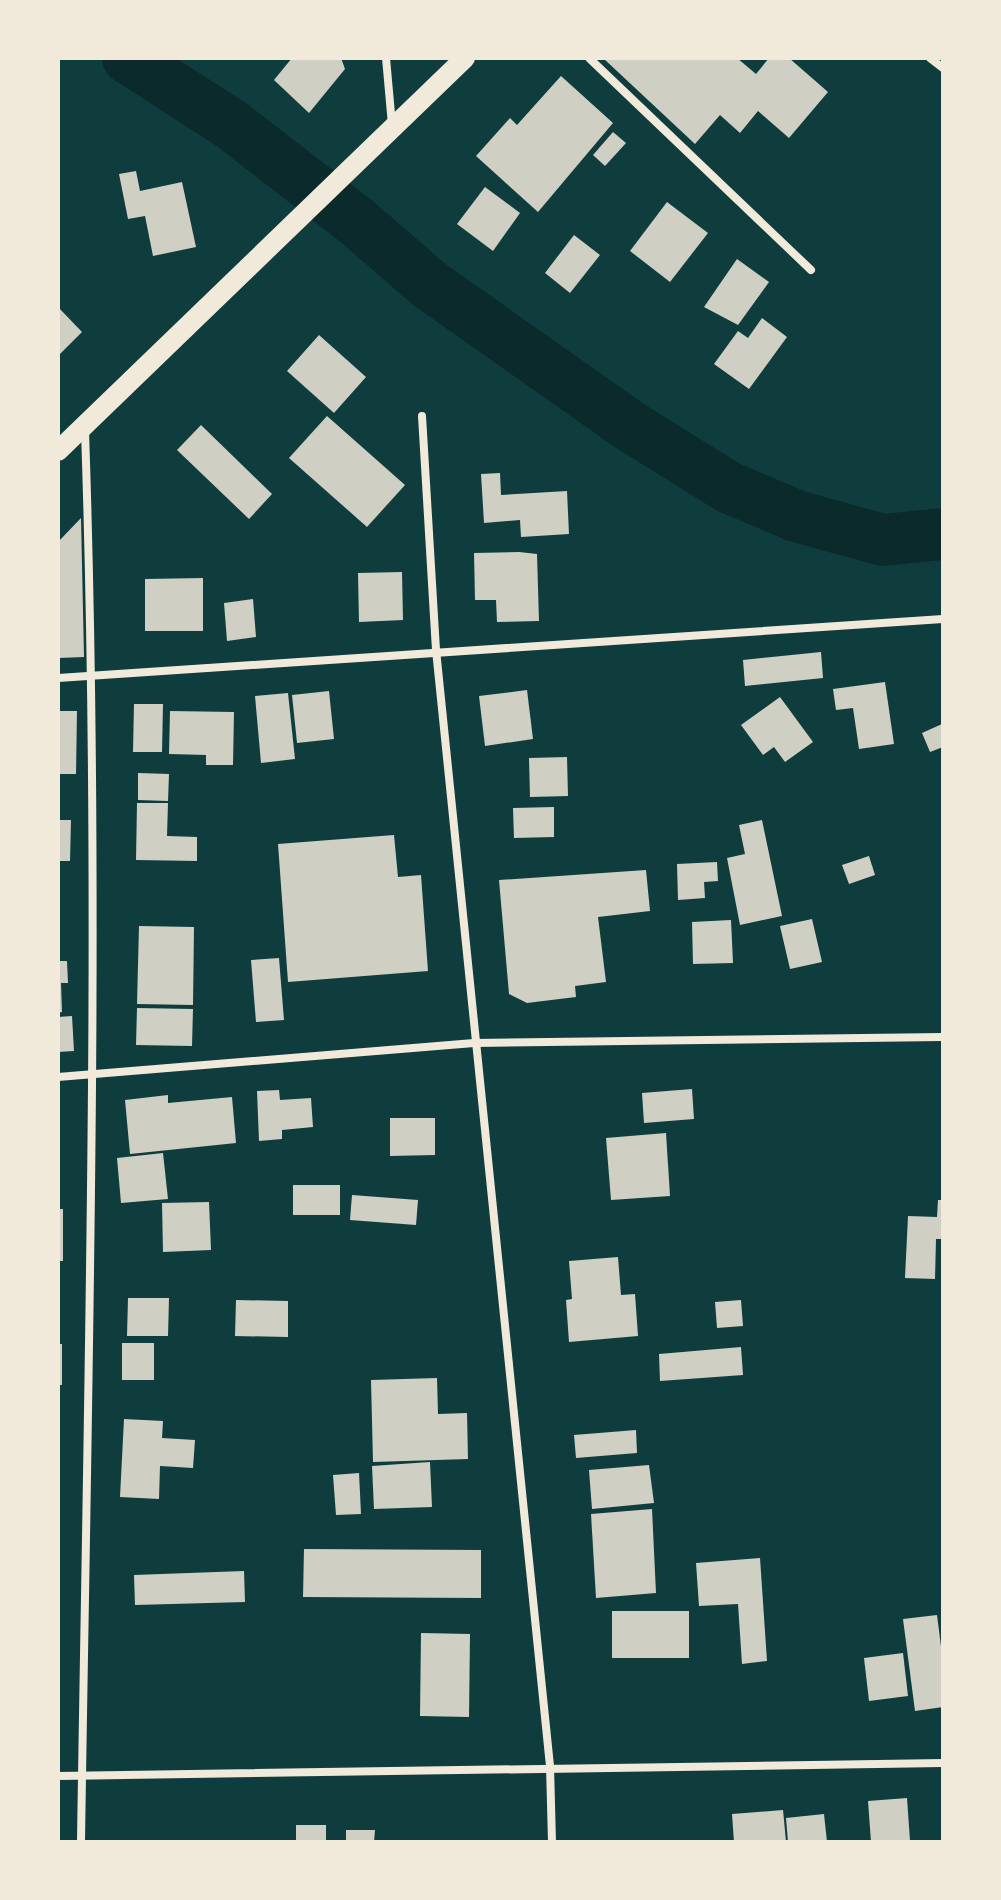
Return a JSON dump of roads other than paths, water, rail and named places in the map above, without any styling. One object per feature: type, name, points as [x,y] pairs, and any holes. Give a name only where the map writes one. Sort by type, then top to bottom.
[{"type":"main road","points":[[58,451],[465,58]]},
{"type":"street","points":[[386,58],[393,129]]},
{"type":"street","points":[[589,58],[811,270]]},
{"type":"street","points":[[930,58],[943,68]]},
{"type":"street","points":[[422,416],[436,650],[550,1766],[552,1842]]},
{"type":"street","points":[[81,1842],[94,1074],[93,673],[85,425]]},
{"type":"street","points":[[58,678],[93,673],[436,650],[943,619]]},
{"type":"street","points":[[58,1077],[474,1043],[943,1037]]},
{"type":"street","points":[[58,1776],[550,1766],[943,1763]]},
{"type":"waterway","points":[[128,58],[232,125],[356,221],[430,285],[630,426],[728,487],[796,516],[883,540],[943,534]]}]
